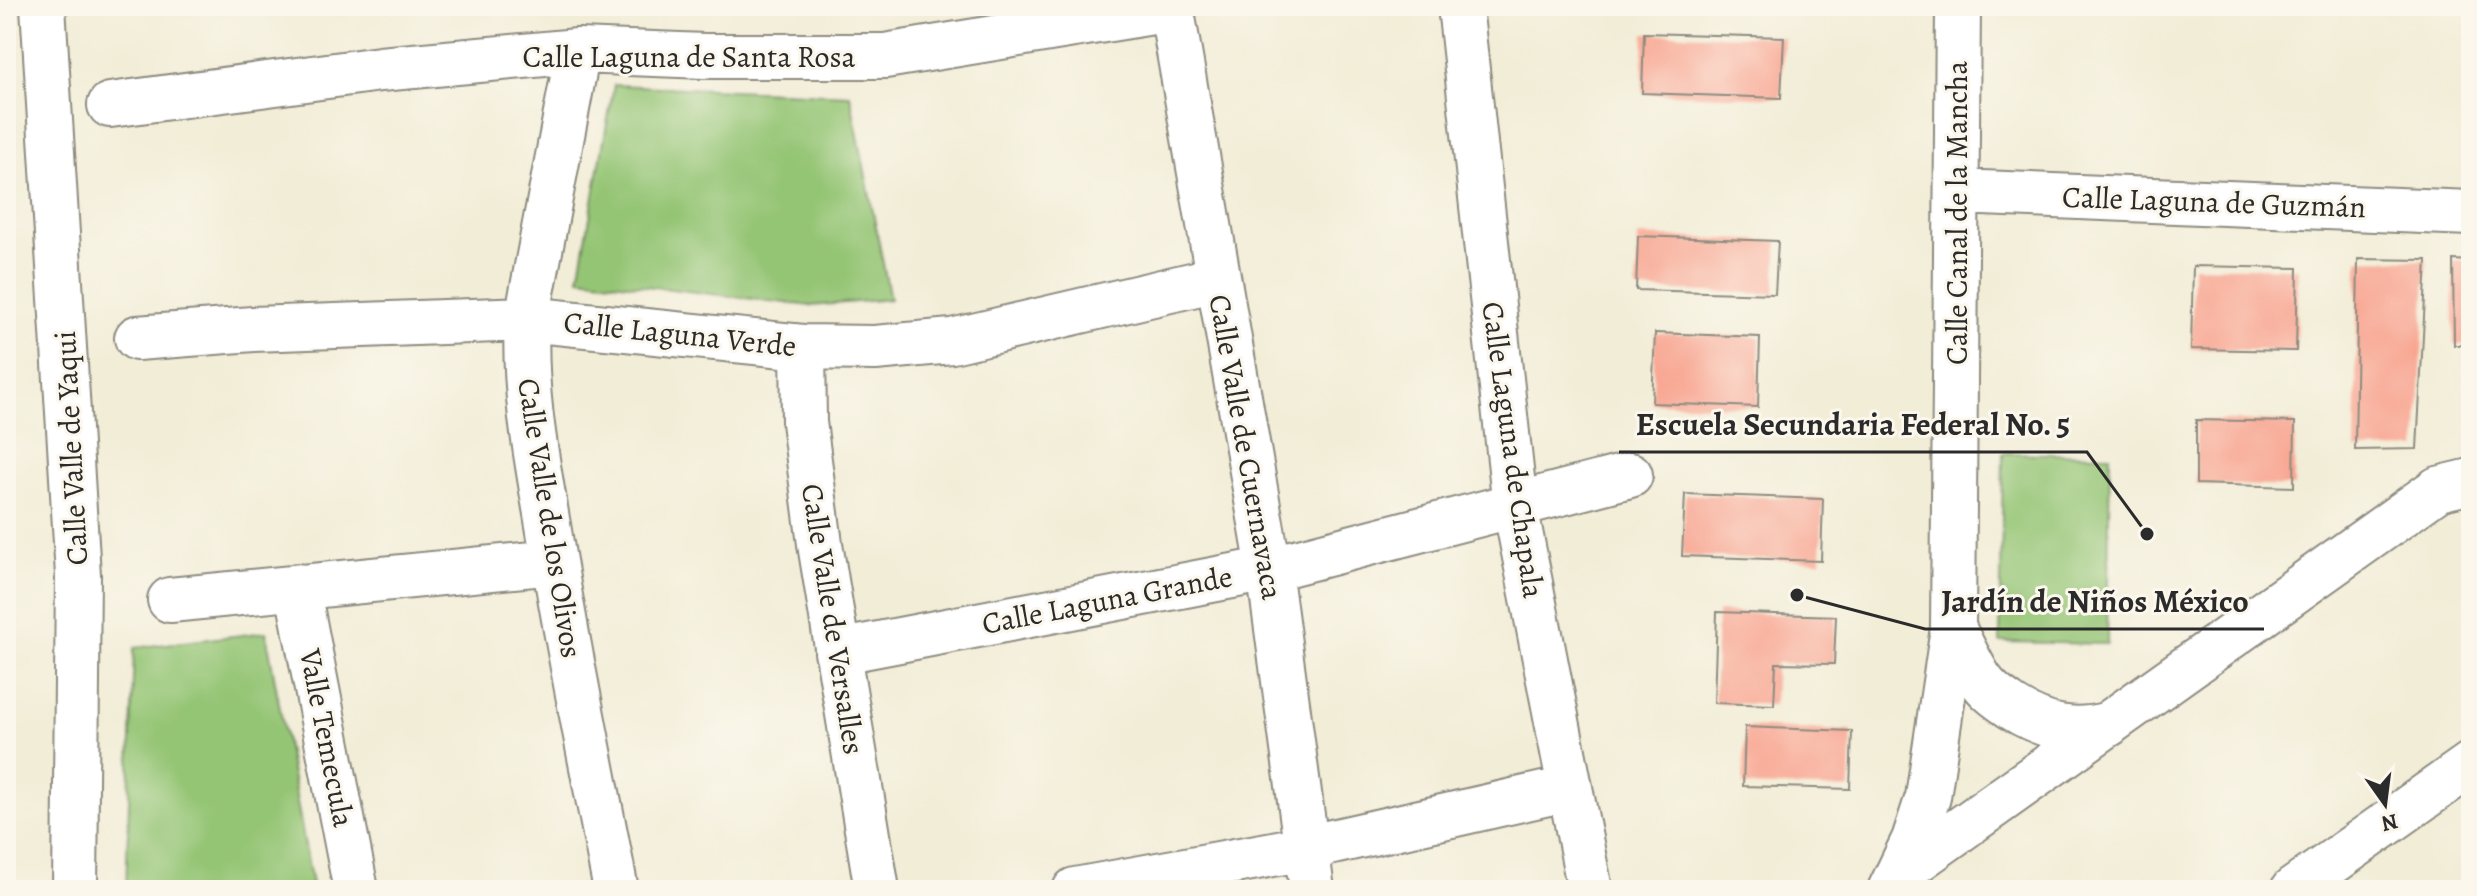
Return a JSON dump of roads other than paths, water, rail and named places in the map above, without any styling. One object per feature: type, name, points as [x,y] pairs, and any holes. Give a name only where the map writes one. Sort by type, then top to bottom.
[{"type":"street","name":"Calle Valle de Yaqui","points":[[43,6],[78,575],[75,890]]},
{"type":"street","name":"Calle Laguna de Chapala","points":[[1460,6],[1515,506],[1590,890]]},
{"type":"street","name":"Calle Canal de la Mancha","points":[[1895,882],[1914,840],[1928,797],[1953,628],[1958,6]]},
{"type":"street","name":"Calle Laguna de Santa Rosa","points":[[110,105],[380,69],[578,51],[705,56],[885,56],[1171,8]]},
{"type":"street","name":"Calle Valle de Cuernavaca","points":[[1171,8],[1269,569],[1312,890]]},
{"type":"street","name":"Calle Valle de los Olivos","points":[[578,51],[527,319],[525,357],[531,422],[554,562],[616,890]]},
{"type":"street","name":"Calle Laguna de Guzmán","points":[[1958,192],[2471,213]]},
{"type":"street","name":"Calle Laguna Verde","points":[[137,338],[253,329],[527,319],[803,347],[875,348],[952,341],[1217,279]]},
{"type":"street","name":"Calle Valle de Versalles","points":[[803,347],[804,422],[837,652],[877,890]]},
{"type":"street","name":"Calle Laguna Grande","points":[[837,652],[1269,569],[1630,475]]},
{"type":"street","points":[[1895,882],[2109,724],[2438,489],[2470,480]]},
{"type":"street","points":[[170,600],[554,562]]},
{"type":"street","name":"Valle Temecula","points":[[297,586],[356,890]]},
{"type":"street","points":[[1953,628],[1986,687],[2025,716],[2068,731],[2089,730],[2109,724]]},
{"type":"street","points":[[2293,890],[2471,764]]},
{"type":"street","points":[[1075,890],[1306,848],[1570,788]]},
{"type":"place","name":"Escuela Secundaria Federal No. 5","points":[[2147,534]]},
{"type":"place","name":"Jardín de Niños México","points":[[1797,595]]}]
